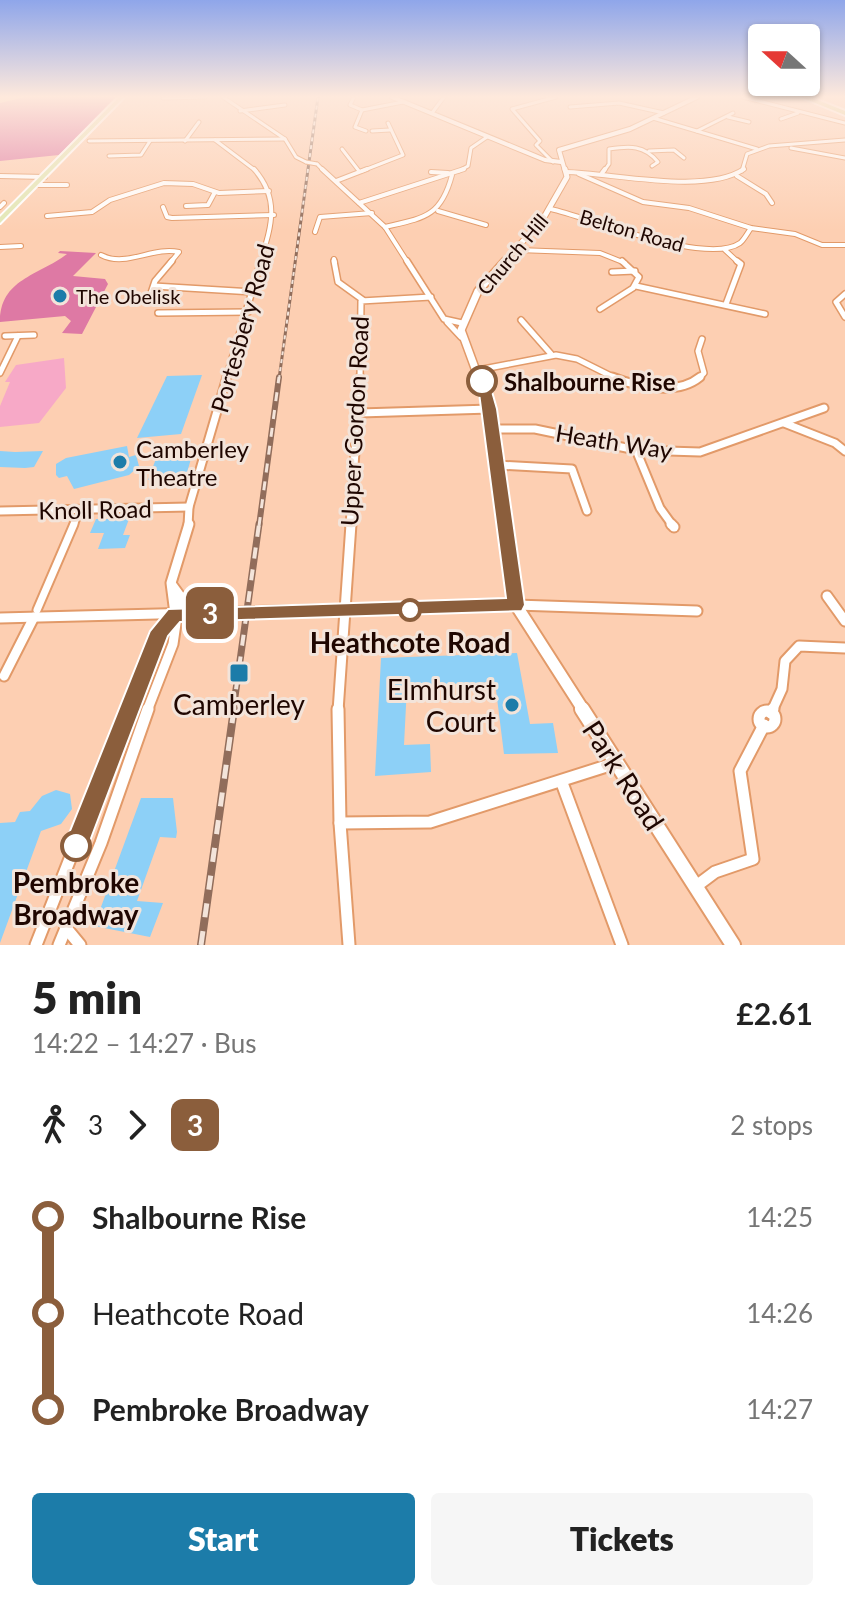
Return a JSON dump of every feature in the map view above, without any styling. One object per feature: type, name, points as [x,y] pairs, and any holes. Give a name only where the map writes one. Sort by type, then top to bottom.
[{"type":"main road","points":[[0,221],[80,141]]},
{"type":"street","points":[[109,156],[143,155],[150,141]]},
{"type":"street","name":"Portesbery Road","points":[[175,614],[171,583],[190,519],[189,507],[274,215],[269,191],[251,163],[217,141]]},
{"type":"street","points":[[286,141],[296,157],[317,164],[385,227],[446,321],[461,337],[478,370],[490,409],[516,605]]},
{"type":"street","points":[[336,181],[403,155],[396,141]]},
{"type":"street","points":[[359,203],[466,168],[468,152],[482,141]]},
{"type":"street","points":[[497,141],[553,162],[561,162]]},
{"type":"street","points":[[539,141],[536,145],[539,150],[553,162]]},
{"type":"street","points":[[587,141],[559,150],[566,172],[711,181],[737,176],[744,170],[747,154],[757,149],[830,141]]},
{"type":"street","points":[[731,141],[757,149]]},
{"type":"street","points":[[777,145],[845,158]]},
{"type":"street","points":[[602,173],[609,164],[609,149],[629,146],[649,151],[674,150],[684,158]]},
{"type":"street","points":[[523,152],[539,150]]},
{"type":"street","points":[[344,151],[359,171]]},
{"type":"street","points":[[649,151],[658,162],[652,166]]},
{"type":"street","points":[[431,172],[450,175]]},
{"type":"street","name":"Church Hill","points":[[461,337],[462,323],[480,291],[551,209],[564,184],[566,172]]},
{"type":"street","points":[[576,172],[643,202],[689,208],[751,228],[782,231],[822,245],[845,245]]},
{"type":"street","points":[[438,211],[446,201],[450,175]]},
{"type":"street","points":[[0,176],[45,177]]},
{"type":"street","points":[[193,184],[198,176]]},
{"type":"street","points":[[737,176],[766,194],[772,203]]},
{"type":"street","points":[[47,216],[92,212],[110,200],[164,183],[193,184],[215,192],[269,191]]},
{"type":"street","points":[[36,185],[67,185]]},
{"type":"street","points":[[186,206],[208,205],[215,192]]},
{"type":"street","points":[[163,207],[167,217],[172,218],[274,215]]},
{"type":"street","name":"Belton Road","points":[[551,209],[573,212],[656,241],[689,248],[724,249]]},
{"type":"street","points":[[385,227],[438,211],[486,225]]},
{"type":"street","points":[[315,232],[320,217],[372,213]]},
{"type":"street","points":[[726,304],[741,264],[724,249],[746,239],[751,228]]},
{"type":"street","points":[[0,247],[21,246]]},
{"type":"street","points":[[101,255],[112,260],[176,250],[177,258],[154,286],[149,299]]},
{"type":"street","points":[[518,250],[541,254],[569,251],[606,255],[635,271],[639,277],[636,286],[600,309]]},
{"type":"street","points":[[332,258],[338,282],[363,300]]},
{"type":"street","points":[[616,273],[635,271]]},
{"type":"street","points":[[154,286],[253,292]]},
{"type":"street","points":[[636,286],[765,314]]},
{"type":"street","points":[[845,294],[836,302],[845,317]]},
{"type":"street","name":"Upper Gordon Road","points":[[349,945],[340,823],[337,684],[360,413],[363,300],[431,297]]},
{"type":"street","points":[[158,313],[248,312]]},
{"type":"street","points":[[521,320],[551,354]]},
{"type":"street","points":[[446,321],[462,323]]},
{"type":"street","points":[[5,336],[34,335]]},
{"type":"street","points":[[0,373],[3,361],[18,336]]},
{"type":"street","points":[[478,370],[551,354],[584,360],[605,374],[634,384],[685,387],[704,373],[698,351],[702,339]]},
{"type":"street","name":"Heath Way","points":[[492,429],[535,429],[636,450],[700,452],[824,408]]},
{"type":"street","points":[[360,413],[490,409]]},
{"type":"street","points":[[784,423],[835,443],[845,451]]},
{"type":"street","points":[[636,450],[660,508],[674,527]]},
{"type":"street","points":[[497,465],[572,469],[587,511]]},
{"type":"street","name":"Knoll Road","points":[[0,511],[189,507]]},
{"type":"street","points":[[2,681],[77,517]]},
{"type":"street","points":[[827,596],[845,621]]},
{"type":"street","points":[[0,618],[35,614],[343,611],[516,605],[697,611]]},
{"type":"street","name":"Park Road","points":[[516,605],[733,945]]},
{"type":"street","points":[[36,945],[147,671],[160,631],[175,614]]},
{"type":"street","points":[[59,945],[101,843],[114,798],[173,644],[175,614]]},
{"type":"street","points":[[695,887],[715,872],[753,859],[740,771],[764,725],[775,725],[771,713],[782,689],[785,661],[799,646],[845,648]]},
{"type":"street","points":[[147,671],[162,671]]},
{"type":"street","points":[[340,823],[430,822],[562,783],[616,763]]},
{"type":"street","points":[[562,783],[622,945]]},
{"type":"street","points":[[66,928],[80,945]]},
{"type":"shaded area","points":[[0,141],[73,141],[59,155],[0,161]]},
{"type":"shaded area","points":[[58,253],[96,253],[73,276],[105,279],[108,284],[82,334],[62,333],[71,321],[65,316],[0,322],[6,296],[23,280],[67,254]]},
{"type":"shaded area","points":[[64,358],[66,388],[39,423],[0,427],[0,406],[10,382],[5,382],[16,365]]},
{"type":"building","points":[[202,375],[181,434],[137,438],[167,376]]},
{"type":"building","points":[[127,446],[129,457],[136,455],[139,466],[129,475],[74,489],[67,476],[59,478],[56,475],[56,464],[66,458]]},
{"type":"building","points":[[0,451],[43,451],[34,467],[25,468],[0,467]]},
{"type":"building","points":[[186,451],[185,455],[192,455],[185,480],[148,480],[157,456]]},
{"type":"building","points":[[96,519],[129,519],[123,535],[130,535],[125,548],[98,549],[104,533],[90,533]]},
{"type":"building","name":"Elmhurst Court","points":[[517,653],[530,724],[553,723],[558,753],[504,754],[495,682],[407,686],[404,745],[430,744],[431,772],[375,776],[381,658]]},
{"type":"building","points":[[56,790],[70,794],[72,809],[61,824],[41,831],[0,943],[0,823],[15,822],[20,812],[30,811],[42,796]]},
{"type":"building","points":[[141,798],[173,798],[177,832],[176,838],[160,837],[137,901],[163,903],[150,937],[94,926]]},
{"type":"railway","points":[[279,379],[312,141]]},
{"type":"railway","points":[[259,526],[279,377]]},
{"type":"railway","points":[[233,711],[259,524]]},
{"type":"railway","points":[[201,945],[234,709]]},
{"type":"bus line","name":"3","points":[[76,846],[147,671],[160,631],[175,614],[495,608],[516,605],[490,409],[482,381]]},
{"type":"place","name":"The Obelisk","points":[[60,296]]},
{"type":"place","name":"Shalbourne Rise","points":[[482,381]]},
{"type":"place","name":"Camberley Theatre","points":[[120,462]]},
{"type":"place","name":"Heathcote Road","points":[[410,610]]},
{"type":"place","name":"Camberley","points":[[239,673]]},
{"type":"place","name":"Elmhurst Court","points":[[512,705]]},
{"type":"place","name":"Pembroke Broadway","points":[[76,846]]}]
